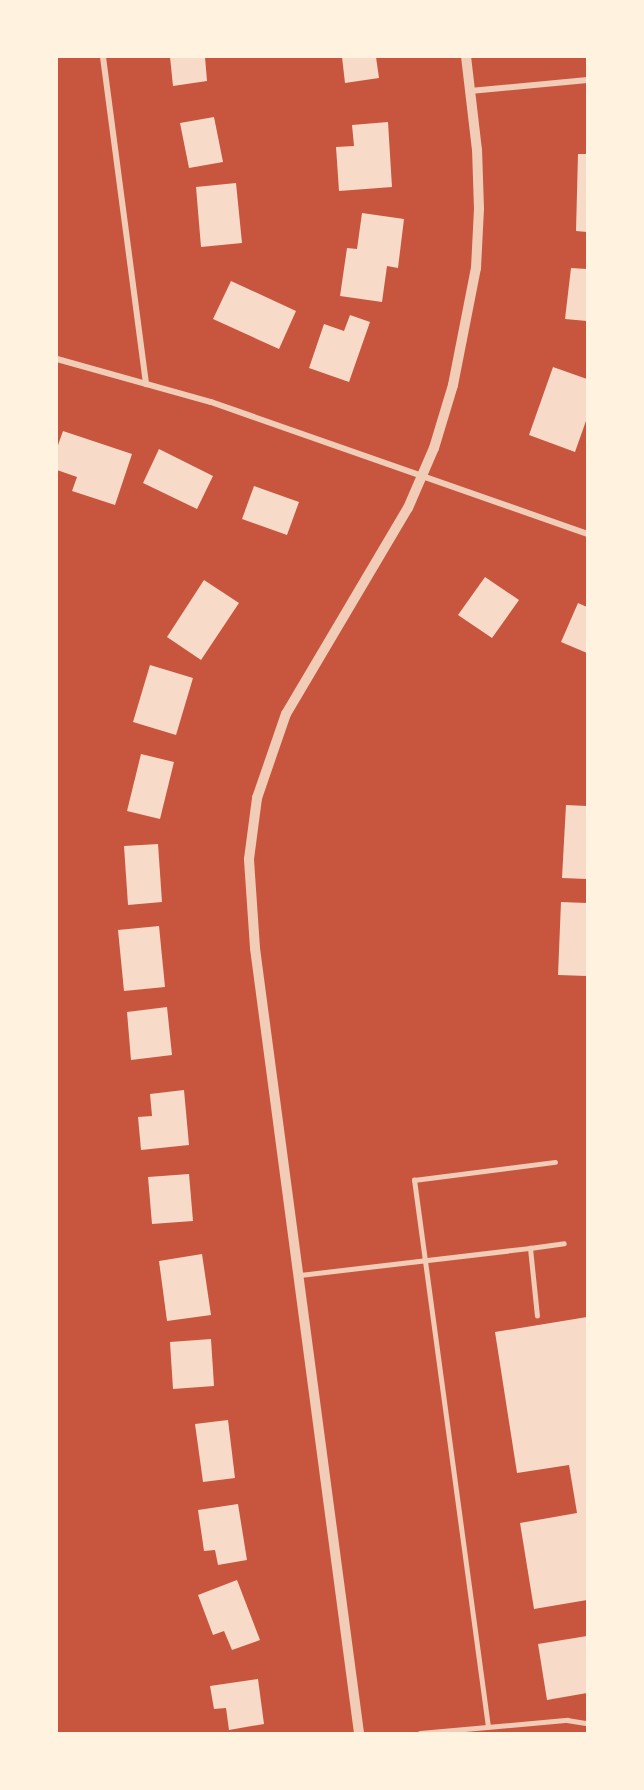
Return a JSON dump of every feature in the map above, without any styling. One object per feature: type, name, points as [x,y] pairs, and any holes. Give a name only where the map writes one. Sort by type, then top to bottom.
[{"type":"street","points":[[104,57],[146,384]]},
{"type":"street","points":[[359,1733],[255,948],[249,889],[251,828],[264,769],[286,714],[408,508],[422,476],[453,385],[476,268],[479,208],[466,57]]},
{"type":"street","points":[[470,91],[587,80]]},
{"type":"street","points":[[57,359],[211,402],[587,534]]},
{"type":"lane","points":[[488,1727],[414,1180],[555,1162]]},
{"type":"lane","points":[[297,1276],[564,1244]]},
{"type":"lane","points":[[530,1248],[537,1316]]},
{"type":"lane","points":[[420,1733],[567,1720],[587,1724]]},
{"type":"building","points":[[170,57],[205,57],[207,81],[173,86]]},
{"type":"building","points":[[342,57],[376,57],[379,78],[345,83]]},
{"type":"building","points":[[214,117],[223,162],[189,168],[180,123]]},
{"type":"building","points":[[388,122],[392,187],[339,191],[336,147],[354,146],[352,125]]},
{"type":"building","points":[[578,154],[587,154],[587,232],[576,231]]},
{"type":"building","points":[[236,183],[242,243],[201,247],[196,187]]},
{"type":"building","points":[[362,213],[404,219],[398,268],[387,266],[382,302],[340,296],[347,248],[357,249]]},
{"type":"building","points":[[571,268],[587,269],[587,321],[565,319]]},
{"type":"building","points":[[231,281],[296,311],[279,349],[213,319]]},
{"type":"building","points":[[350,315],[370,322],[349,382],[309,368],[324,324],[344,331]]},
{"type":"building","points":[[553,367],[587,379],[587,418],[575,452],[529,435]]},
{"type":"building","points":[[63,431],[132,454],[115,505],[72,491],[77,477],[57,470],[57,448]]},
{"type":"building","points":[[159,449],[213,476],[197,509],[143,483]]},
{"type":"building","points":[[254,486],[299,502],[287,535],[242,519]]},
{"type":"building","points":[[485,577],[519,600],[492,638],[458,615]]},
{"type":"building","points":[[204,580],[239,603],[201,660],[167,637]]},
{"type":"building","points":[[578,603],[587,607],[587,653],[561,642]]},
{"type":"building","points":[[150,665],[193,678],[176,735],[133,722]]},
{"type":"building","points":[[141,754],[174,762],[160,819],[127,811]]},
{"type":"building","points":[[566,805],[587,806],[587,879],[562,878]]},
{"type":"building","points":[[158,844],[162,902],[128,905],[124,846]]},
{"type":"building","points":[[561,902],[587,903],[587,976],[558,975]]},
{"type":"building","points":[[159,926],[165,987],[124,991],[118,930]]},
{"type":"building","points":[[167,1007],[172,1055],[131,1060],[127,1012]]},
{"type":"building","points":[[184,1090],[189,1145],[141,1150],[138,1117],[152,1116],[150,1094]]},
{"type":"building","points":[[189,1174],[193,1221],[152,1224],[148,1177]]},
{"type":"building","points":[[202,1254],[211,1315],[167,1321],[159,1261]]},
{"type":"building","points":[[587,1317],[587,1600],[534,1609],[520,1523],[577,1513],[569,1465],[517,1473],[495,1332]]},
{"type":"building","points":[[211,1339],[214,1386],[173,1389],[170,1342]]},
{"type":"building","points":[[228,1420],[235,1478],[203,1482],[195,1424]]},
{"type":"building","points":[[238,1504],[247,1560],[218,1565],[215,1550],[204,1551],[198,1510]]},
{"type":"building","points":[[237,1580],[260,1640],[232,1650],[224,1631],[213,1635],[198,1595]]},
{"type":"building","points":[[587,1636],[587,1693],[547,1700],[538,1644]]},
{"type":"building","points":[[258,1679],[264,1724],[229,1730],[226,1708],[214,1709],[210,1686]]}]
